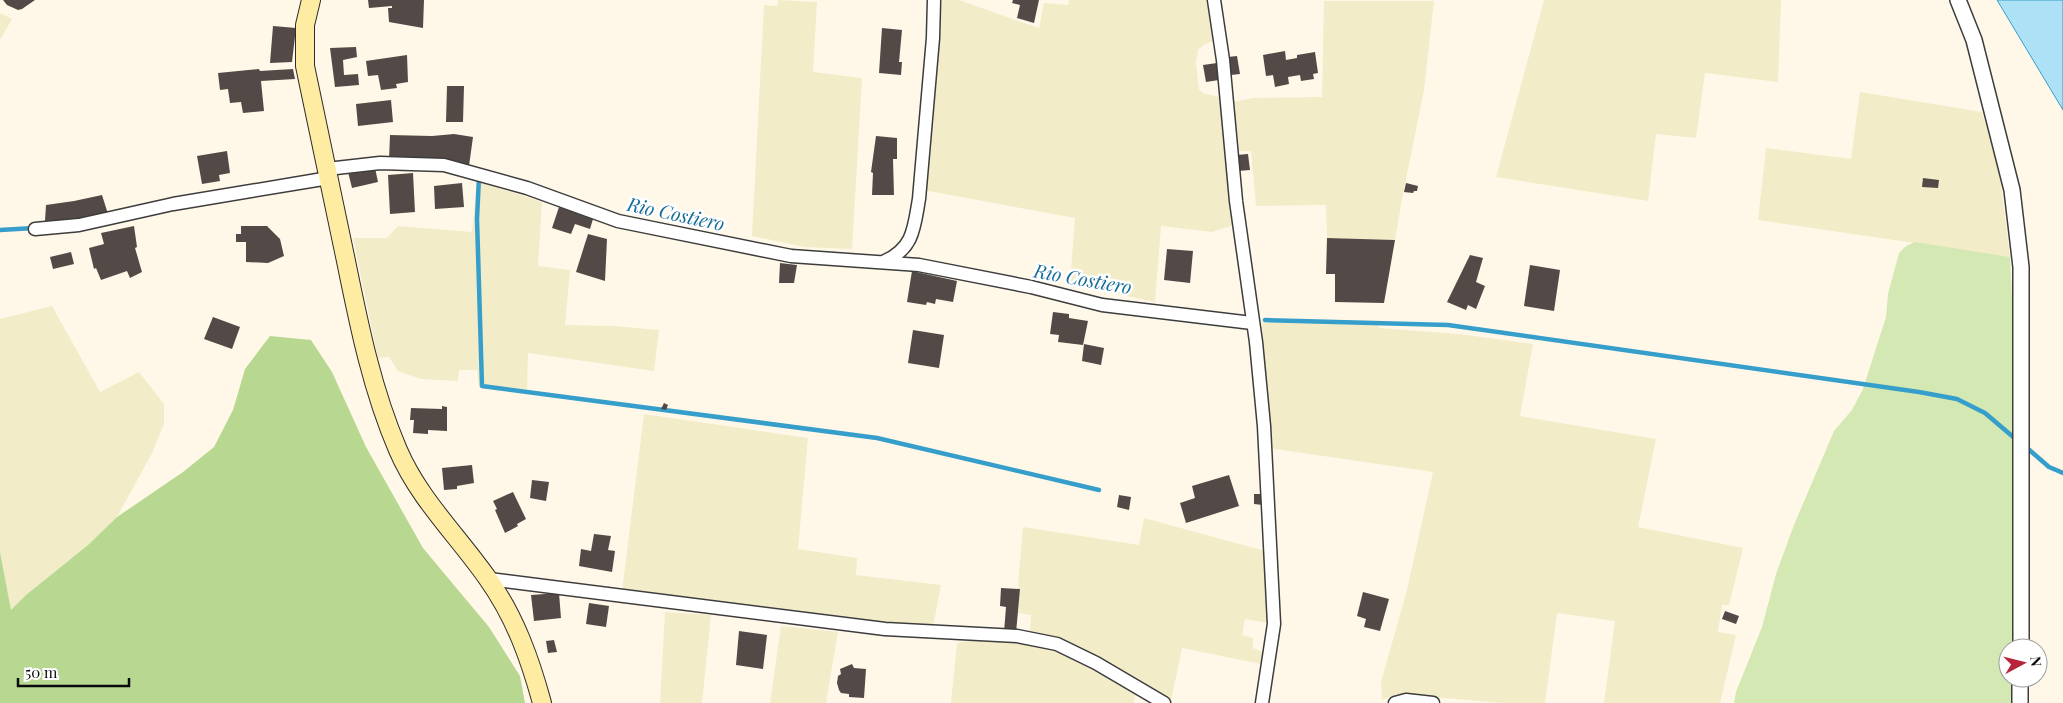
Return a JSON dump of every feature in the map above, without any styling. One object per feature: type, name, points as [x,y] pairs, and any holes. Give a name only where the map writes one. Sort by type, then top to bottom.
[{"type":"main road","points":[[311,0],[305,25],[305,66],[365,349],[378,395],[396,445],[422,496],[488,579],[505,604],[532,665],[542,703]]},
{"type":"street","points":[[883,262],[898,255],[906,247],[915,222],[919,198],[934,0]]},
{"type":"street","points":[[1214,0],[1223,60],[1236,201],[1256,342],[1264,426],[1274,624],[1262,703]]},
{"type":"street","points":[[1958,0],[1974,40],[2012,190],[2021,267],[2020,638]]},
{"type":"street","points":[[35,229],[79,225],[173,204],[380,163],[444,165],[527,188],[618,221],[791,256],[919,265],[1031,287],[1102,305],[1252,323]]},
{"type":"street","points":[[488,579],[885,629],[1017,636],[1057,644],[1096,663],[1164,703]]},
{"type":"street","points":[[2020,688],[2020,703]]},
{"type":"street","points":[[1395,703],[1406,700],[1433,703]]},
{"type":"shaded area","points":[[778,0],[817,2],[813,72],[862,78],[852,249],[804,247],[752,236],[764,5],[777,6]]},
{"type":"shaded area","points":[[942,0],[959,0],[1039,28],[1044,3],[1068,5],[1069,0],[1207,0],[1214,41],[1205,44],[1198,50],[1196,63],[1199,89],[1203,93],[1223,98],[1234,220],[1231,226],[1212,232],[1161,226],[1155,302],[1070,284],[1075,218],[923,190]]},
{"type":"shaded area","points":[[1544,0],[1781,0],[1778,82],[1705,73],[1696,138],[1656,134],[1648,201],[1496,177]]},
{"type":"shaded area","points":[[1324,1],[1434,1],[1424,90],[1395,240],[1327,238],[1326,205],[1256,206],[1251,151],[1238,151],[1239,144],[1232,102],[1253,98],[1322,97]]},
{"type":"shaded area","points":[[0,13],[12,19],[0,40]]},
{"type":"shaded area","points":[[1860,92],[1982,112],[1999,168],[2010,257],[1758,220],[1766,148],[1851,159]]},
{"type":"shaded area","points":[[477,181],[542,202],[538,266],[570,270],[565,325],[615,326],[659,330],[654,371],[528,353],[527,389],[479,387],[477,370],[459,370],[458,381],[421,379],[398,371],[389,357],[378,358],[353,238],[387,238],[398,226],[472,232]]},
{"type":"shaded area","points":[[52,306],[100,392],[139,372],[164,404],[164,424],[151,455],[117,517],[88,545],[26,595],[11,611],[0,552],[0,319]]},
{"type":"shaded area","points":[[1262,319],[1379,321],[1379,328],[1460,334],[1533,344],[1520,416],[1656,439],[1638,527],[1743,548],[1729,605],[1722,605],[1718,632],[1736,635],[1720,703],[1604,703],[1615,621],[1557,613],[1545,703],[1503,703],[1397,694],[1382,700],[1381,682],[1407,590],[1433,472],[1269,448]]},
{"type":"shaded area","points":[[644,414],[808,438],[798,549],[857,558],[856,575],[941,585],[933,627],[852,622],[622,592]]},
{"type":"shaded area","points":[[1144,518],[1265,551],[1268,623],[1245,619],[1242,635],[1253,638],[1253,648],[1263,652],[1261,664],[1182,648],[1171,701],[1064,640],[1030,631],[1031,615],[1018,613],[1020,589],[1018,585],[1023,527],[1139,545]]},
{"type":"shaded area","points":[[665,612],[711,615],[702,703],[660,703]]},
{"type":"shaded area","points":[[781,626],[838,632],[826,703],[770,703]]},
{"type":"shaded area","points":[[983,639],[1020,642],[1046,648],[1076,659],[1135,695],[1134,703],[951,703],[957,643]]},
{"type":"green space","points":[[1915,242],[2010,257],[2013,318],[2012,638],[1998,638],[1998,688],[2011,688],[2011,703],[1734,703],[1736,692],[1762,627],[1776,574],[1794,525],[1834,431],[1852,410],[1863,389],[1886,317],[1888,294],[1899,253],[1906,246]]},
{"type":"green space","points":[[270,336],[311,340],[332,372],[366,447],[423,548],[489,627],[520,676],[525,703],[0,703],[0,552],[11,610],[26,595],[88,545],[117,517],[183,472],[214,447],[233,410],[245,369]]},
{"type":"water","points":[[1997,0],[2063,0],[2063,110]]},
{"type":"building","points":[[3,0],[35,0],[18,10],[7,5]]},
{"type":"building","points":[[368,0],[424,0],[423,28],[389,22],[388,8],[392,8],[392,6],[369,8]]},
{"type":"building","points":[[1013,0],[1039,0],[1034,23],[1017,18],[1020,5],[1012,3]]},
{"type":"building","points":[[273,26],[296,28],[292,62],[270,63]]},
{"type":"building","points":[[882,28],[902,30],[899,62],[902,62],[901,75],[879,73]]},
{"type":"building","points":[[356,47],[357,57],[343,60],[344,75],[358,74],[359,85],[335,87],[330,48]]},
{"type":"building","points":[[1285,51],[1286,60],[1297,58],[1297,55],[1315,52],[1318,73],[1313,74],[1314,79],[1301,81],[1300,75],[1288,77],[1289,84],[1275,87],[1273,75],[1266,76],[1263,55]]},
{"type":"building","points":[[407,55],[408,82],[396,84],[397,88],[381,90],[378,75],[368,76],[366,61]]},
{"type":"building","points":[[1237,56],[1240,74],[1231,75],[1228,57]]},
{"type":"building","points":[[1217,63],[1219,80],[1206,82],[1203,65]]},
{"type":"building","points":[[259,69],[260,71],[293,69],[295,79],[261,81],[264,111],[243,113],[241,102],[230,103],[228,89],[220,90],[218,73]]},
{"type":"building","points":[[447,86],[464,86],[463,122],[446,122]]},
{"type":"building","points":[[391,100],[393,122],[358,126],[356,104]]},
{"type":"building","points":[[454,134],[473,137],[469,166],[389,160],[390,135],[432,136]]},
{"type":"building","points":[[876,136],[897,138],[897,159],[893,159],[894,195],[872,195],[873,173],[871,172]]},
{"type":"building","points":[[227,151],[230,173],[219,175],[220,181],[202,184],[197,156]]},
{"type":"building","points":[[1248,154],[1250,170],[1238,171],[1236,155]]},
{"type":"building","points":[[375,168],[378,182],[352,188],[348,172]]},
{"type":"building","points":[[413,173],[415,212],[390,214],[388,175]]},
{"type":"building","points":[[1923,178],[1939,180],[1938,188],[1922,187]]},
{"type":"building","points":[[462,183],[464,207],[435,209],[434,186]]},
{"type":"building","points":[[1406,183],[1418,186],[1417,191],[1413,193],[1404,192]]},
{"type":"building","points":[[102,195],[108,214],[79,219],[45,221],[46,205]]},
{"type":"building","points":[[559,207],[593,219],[590,229],[575,224],[571,234],[552,228]]},
{"type":"building","points":[[134,226],[137,247],[135,248],[142,272],[130,278],[127,271],[101,280],[96,268],[94,269],[89,248],[104,244],[101,233]]},
{"type":"building","points":[[241,226],[267,226],[280,239],[284,256],[268,263],[246,262],[246,242],[236,242],[236,234],[241,234]]},
{"type":"building","points":[[588,234],[607,239],[605,281],[576,272]]},
{"type":"building","points":[[1327,238],[1395,240],[1384,303],[1335,302],[1335,274],[1326,274]]},
{"type":"building","points":[[1167,249],[1193,251],[1190,283],[1164,280]]},
{"type":"building","points":[[71,252],[74,264],[53,269],[50,257]]},
{"type":"building","points":[[1470,255],[1483,258],[1476,282],[1485,286],[1476,309],[1468,305],[1466,310],[1447,302]]},
{"type":"building","points":[[780,263],[797,265],[794,283],[779,283]]},
{"type":"building","points":[[1530,265],[1560,270],[1554,311],[1524,306]]},
{"type":"building","points":[[912,271],[957,281],[953,302],[936,299],[935,304],[927,302],[926,305],[907,302]]},
{"type":"building","points":[[1053,312],[1069,314],[1069,318],[1088,321],[1083,345],[1058,342],[1059,335],[1050,334]]},
{"type":"building","points":[[213,317],[240,327],[232,349],[204,339]]},
{"type":"building","points":[[913,330],[944,335],[939,368],[908,363]]},
{"type":"building","points":[[1084,344],[1104,348],[1101,365],[1082,361]]},
{"type":"building","points":[[664,403],[668,405],[666,410],[661,409]]},
{"type":"building","points":[[442,406],[447,407],[447,431],[428,430],[428,434],[413,433],[414,420],[410,420],[411,408],[442,409]]},
{"type":"building","points":[[472,465],[474,483],[457,486],[457,489],[444,490],[442,468]]},
{"type":"building","points":[[1229,475],[1239,506],[1186,523],[1180,503],[1195,498],[1192,486]]},
{"type":"building","points":[[532,480],[549,482],[546,501],[530,498]]},
{"type":"building","points":[[513,492],[526,519],[505,533],[493,501]]},
{"type":"building","points":[[1254,494],[1264,494],[1263,505],[1254,504]]},
{"type":"building","points":[[1119,495],[1131,497],[1129,510],[1117,507]]},
{"type":"building","points":[[594,534],[611,536],[608,550],[615,551],[612,572],[579,566],[581,549],[591,551]]},
{"type":"building","points":[[1001,588],[1020,589],[1016,633],[1004,632],[1006,607],[1000,606]]},
{"type":"building","points":[[1363,592],[1389,599],[1380,631],[1364,627],[1366,619],[1357,616]]},
{"type":"building","points":[[559,593],[561,618],[534,621],[531,595]]},
{"type":"building","points":[[589,603],[609,606],[606,627],[586,624]]},
{"type":"building","points":[[1725,611],[1739,616],[1736,624],[1722,619]]},
{"type":"building","points":[[739,631],[767,635],[763,669],[736,665]]},
{"type":"building","points":[[554,640],[557,652],[548,653],[546,641]]},
{"type":"building","points":[[852,664],[854,668],[866,669],[864,698],[849,697],[849,694],[841,693],[839,690],[837,683],[838,676],[841,674],[840,669]]},
{"type":"waterway","points":[[479,177],[477,219],[482,386],[877,438],[1099,490]]},
{"type":"waterway","name":"Rio Costiero","points":[[0,230],[34,228]]},
{"type":"waterway","points":[[1265,320],[1448,325],[1919,392],[1957,399],[1985,413],[2018,441]]},
{"type":"waterway","points":[[2026,447],[2049,467],[2063,473]]}]
